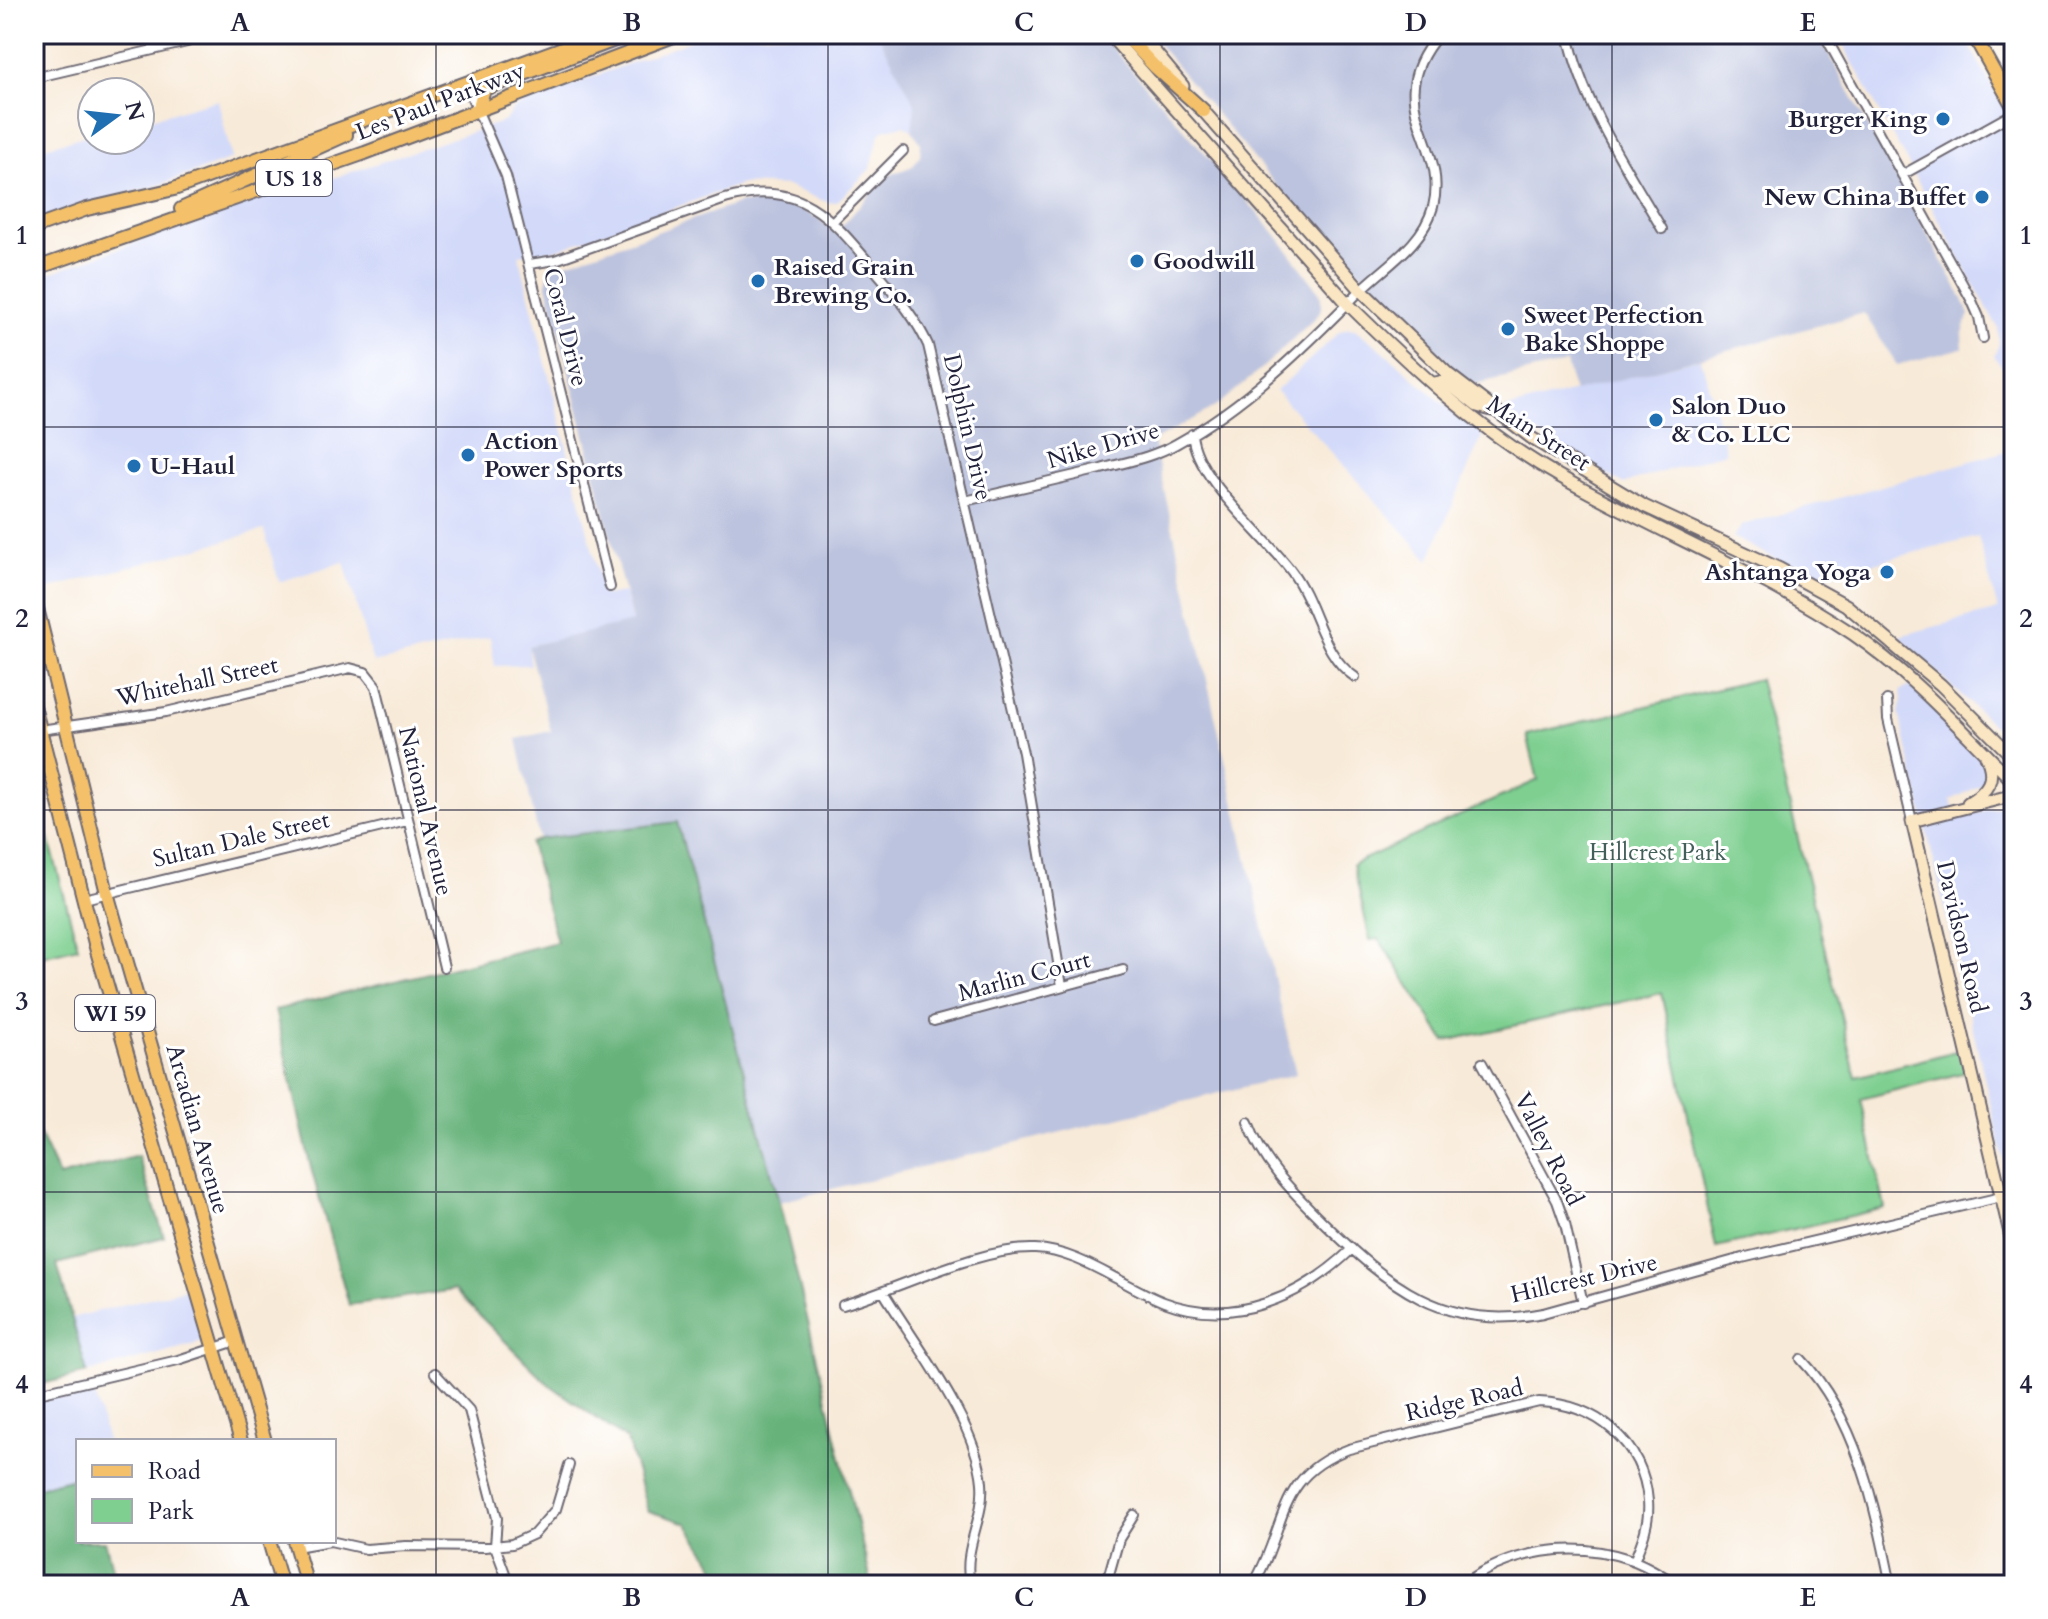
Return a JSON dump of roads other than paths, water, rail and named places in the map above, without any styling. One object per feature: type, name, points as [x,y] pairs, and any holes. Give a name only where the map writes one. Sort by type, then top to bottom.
[{"type":"main road","name":"Les Paul Parkway","points":[[34,228],[87,209],[159,194],[601,34]]},
{"type":"main road","points":[[478,110],[484,89],[631,34]]},
{"type":"main road","name":"Les Paul Parkway","points":[[34,269],[365,153],[679,34]]},
{"type":"main road","name":"Main Street","points":[[1109,34],[1348,304],[1434,384],[1507,443],[1558,476],[1782,591],[1855,636],[1923,689],[2014,782]]},
{"type":"main road","points":[[1124,34],[1204,111]]},
{"type":"main road","name":"Main Street","points":[[1140,34],[1361,290],[1448,374],[1533,439],[1644,506],[1791,574],[1865,619],[1941,685],[2014,758]]},
{"type":"main road","points":[[1973,34],[2014,110]]},
{"type":"main road","points":[[2007,34],[2014,44]]},
{"type":"main road","points":[[108,241],[349,134],[364,121]]},
{"type":"main road","points":[[1434,384],[1445,381],[1477,406],[1496,411]]},
{"type":"main road","points":[[1751,575],[1759,558]]},
{"type":"main road","points":[[1782,591],[1791,574]]},
{"type":"main road","name":"Arcadian Avenue","points":[[34,596],[107,893],[264,1439]]},
{"type":"main road","points":[[1855,636],[1865,619]]},
{"type":"main road","name":"WI 59","points":[[34,706],[84,899]]},
{"type":"main road","points":[[1957,809],[1982,794],[1991,782],[1990,764],[1984,753]]},
{"type":"main road","points":[[1912,821],[2014,795]]},
{"type":"main road","name":"Davidson Road","points":[[1912,821],[2014,1250]]},
{"type":"main road","name":"Arcadian Avenue","points":[[84,899],[137,1092],[240,1439]]},
{"type":"main road","points":[[270,1543],[282,1585]]},
{"type":"main road","points":[[295,1544],[307,1585]]},
{"type":"street","name":"Nike Drive","points":[[965,501],[1142,458],[1176,444],[1217,420],[1263,384],[1402,255],[1424,228],[1432,207],[1435,175],[1417,123],[1414,96],[1421,60],[1439,34]]},
{"type":"street","points":[[1568,34],[1590,101],[1662,229]]},
{"type":"street","points":[[1824,34],[1972,301],[1983,338]]},
{"type":"street","points":[[34,78],[187,42]]},
{"type":"street","name":"Coral Drive","points":[[466,84],[506,176],[610,587]]},
{"type":"street","points":[[1902,175],[2014,110]]},
{"type":"street","points":[[833,221],[903,151]]},
{"type":"street","name":"Dolphin Drive","points":[[530,264],[555,260],[737,195],[768,194],[810,205],[833,221],[909,311],[928,345],[1023,753],[1062,986]]},
{"type":"street","points":[[1192,434],[1193,449],[1200,460],[1233,504],[1294,574],[1337,663],[1355,677]]},
{"type":"street","name":"Whitehall Street","points":[[40,730],[166,712],[321,674],[350,668],[362,670]]},
{"type":"street","name":"National Avenue","points":[[362,670],[376,686],[444,967]]},
{"type":"street","name":"Davidson Road","points":[[1887,700],[1888,719],[1912,821]]},
{"type":"street","name":"Sultan Dale Street","points":[[84,899],[407,821]]},
{"type":"street","name":"Marlin Court","points":[[934,1021],[1123,970]]},
{"type":"street","name":"Valley Road","points":[[1482,1063],[1557,1201],[1583,1303]]},
{"type":"street","name":"Hillcrest Drive","points":[[1248,1122],[1256,1144],[1275,1172],[1352,1249],[1398,1288],[1469,1315],[1520,1318],[1756,1254],[2001,1197]]},
{"type":"street","points":[[843,1305],[980,1258],[1005,1251],[1037,1249],[1066,1256],[1165,1302],[1194,1309],[1227,1311],[1269,1304],[1288,1296],[1323,1274],[1352,1249]]},
{"type":"street","points":[[884,1293],[962,1419],[976,1453],[982,1498],[969,1544],[970,1585]]},
{"type":"street","points":[[34,1394],[140,1370],[236,1341]]},
{"type":"street","points":[[1801,1359],[1824,1387],[1849,1438],[1872,1502],[1891,1585]]},
{"type":"street","points":[[435,1373],[469,1410],[497,1518],[495,1546],[506,1576],[513,1585]]},
{"type":"street","name":"Ridge Road","points":[[1253,1585],[1265,1564],[1284,1506],[1301,1480],[1323,1460],[1349,1449],[1539,1402],[1563,1404],[1596,1416],[1622,1438],[1635,1456],[1643,1476],[1648,1510],[1647,1523],[1634,1561]]},
{"type":"street","points":[[336,1542],[366,1549],[512,1544],[534,1534],[556,1509],[569,1465]]},
{"type":"street","points":[[1106,1585],[1119,1539],[1134,1515]]},
{"type":"street","points":[[1462,1585],[1508,1560],[1551,1551],[1597,1552],[1634,1561],[1679,1585]]},
{"type":"place","name":"Burger King","points":[[1943,119]]},
{"type":"place","name":"New China Buffet","points":[[1982,197]]},
{"type":"place","name":"Goodwill","points":[[1137,261]]},
{"type":"place","name":"Raised Grain Brewing Co.","points":[[758,281]]},
{"type":"place","name":"Sweet Perfection Bake Shoppe","points":[[1508,329]]},
{"type":"place","name":"Salon Duo & Co. LLC","points":[[1656,420]]},
{"type":"place","name":"Action Power Sports","points":[[468,455]]},
{"type":"place","name":"U-Haul","points":[[134,466]]},
{"type":"place","name":"Ashtanga Yoga","points":[[1887,572]]},
{"type":"park label","name":"Hillcrest Park","points":[[1658,852]]}]
